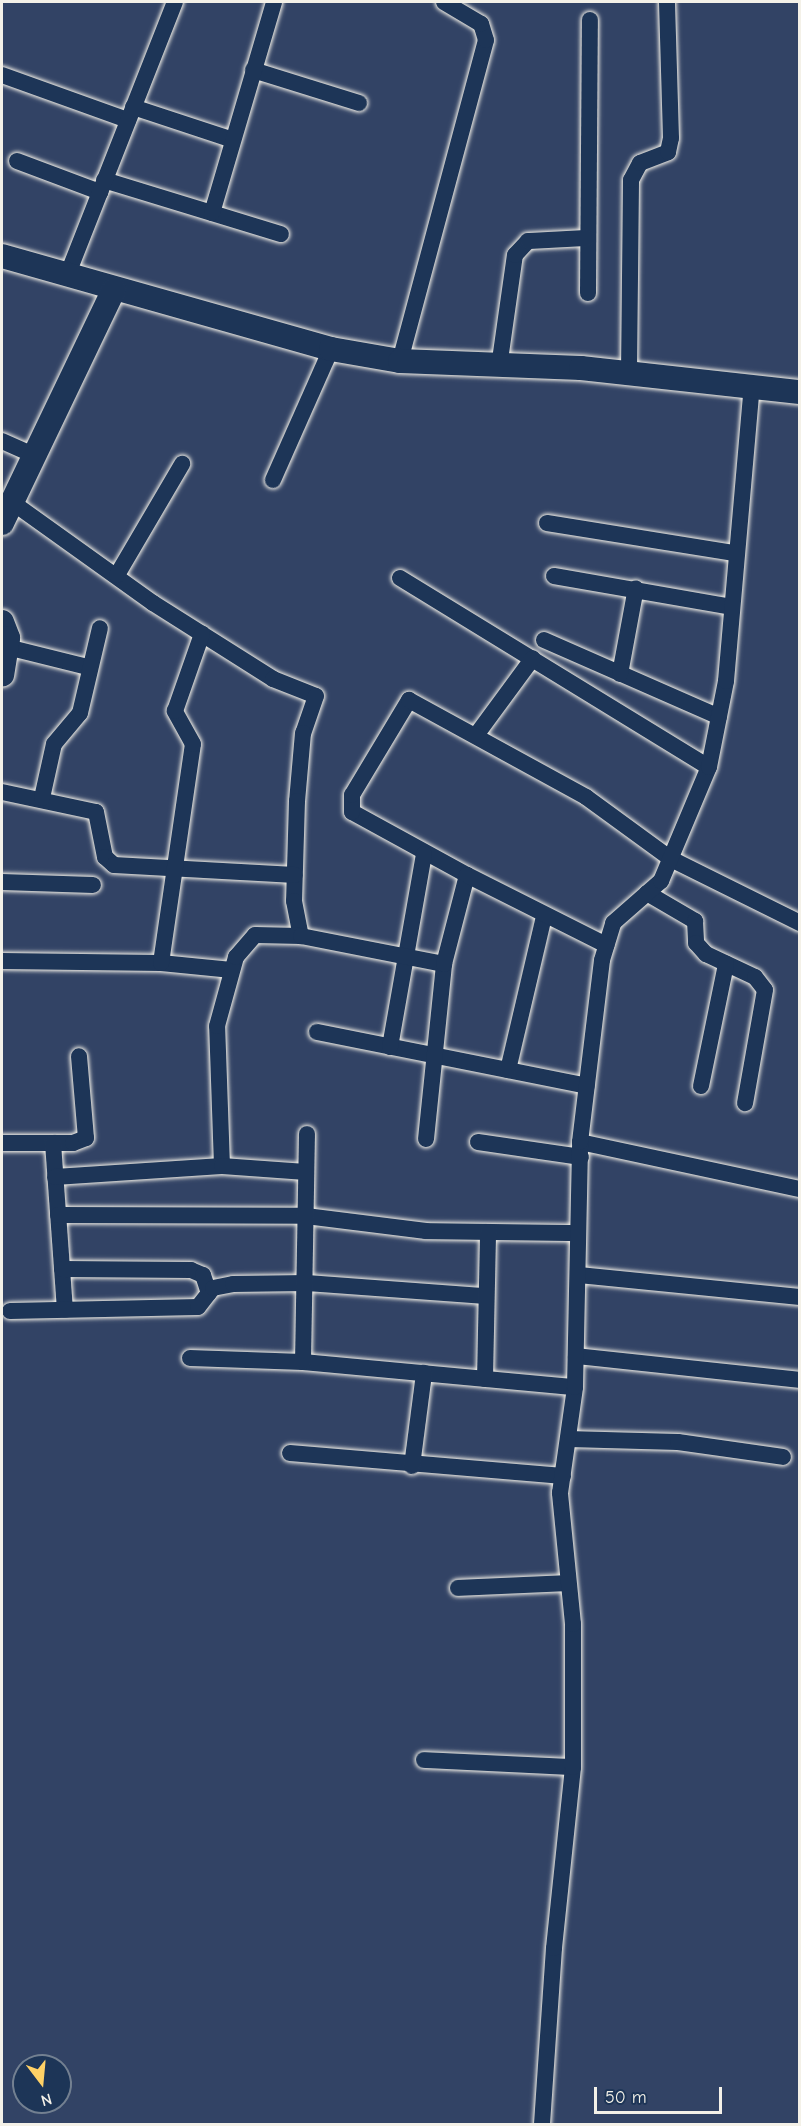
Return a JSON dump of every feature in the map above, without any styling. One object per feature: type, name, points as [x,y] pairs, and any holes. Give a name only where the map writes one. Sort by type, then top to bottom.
[{"type":"street","points":[[67,276],[174,2]]},
{"type":"street","points":[[212,213],[274,2]]},
{"type":"street","points":[[400,361],[486,40],[481,24],[444,2]]},
{"type":"street","points":[[629,373],[631,180],[640,163],[668,152],[671,138],[667,2]]},
{"type":"street","points":[[588,293],[590,20]]},
{"type":"street","points":[[254,70],[358,104]]},
{"type":"street","points":[[2,75],[131,114],[233,140]]},
{"type":"street","points":[[17,161],[102,186],[212,213],[281,234]]},
{"type":"street","points":[[499,367],[515,255],[528,242],[587,238]]},
{"type":"street","points":[[2,256],[331,349],[400,361],[629,373],[800,393]]},
{"type":"street","points":[[2,524],[9,500],[114,289]]},
{"type":"street","points":[[273,480],[331,349]]},
{"type":"street","points":[[543,2124],[554,1948],[573,1767],[567,1583],[560,1528],[562,1476],[575,1387],[580,1149],[587,1086],[606,945],[613,922],[661,881],[710,767],[719,717],[752,386]]},
{"type":"street","points":[[2,441],[31,454]]},
{"type":"street","points":[[117,575],[182,464]]},
{"type":"street","points":[[9,500],[202,634],[273,679],[316,696],[303,733],[295,875],[301,936]]},
{"type":"street","points":[[547,523],[735,553]]},
{"type":"street","points":[[554,576],[636,588],[731,607]]},
{"type":"street","points":[[400,578],[710,767]]},
{"type":"street","points":[[620,674],[636,588]]},
{"type":"street","points":[[42,798],[54,744],[80,713],[87,667],[100,628]]},
{"type":"street","points":[[161,963],[193,744],[177,720],[176,701],[202,634]]},
{"type":"street","points":[[2,675],[4,636],[87,667]]},
{"type":"street","points":[[544,640],[719,717]]},
{"type":"street","points":[[477,734],[533,658]]},
{"type":"street","points":[[606,945],[544,916],[356,818],[352,795],[410,700],[477,734],[621,819],[671,859],[800,923]]},
{"type":"street","points":[[2,792],[42,798],[96,812],[108,862],[295,875]]},
{"type":"street","points":[[390,1047],[424,854]]},
{"type":"street","points":[[426,1139],[444,964],[467,874]]},
{"type":"street","points":[[2,882],[93,885]]},
{"type":"street","points":[[647,893],[695,921],[696,943],[726,964],[755,977],[765,990],[745,1103]]},
{"type":"street","points":[[508,1070],[544,916]]},
{"type":"street","points":[[222,1166],[217,1026],[232,969],[255,934],[301,936],[444,964]]},
{"type":"street","points":[[2,961],[161,963],[232,969]]},
{"type":"street","points":[[701,1086],[726,964]]},
{"type":"street","points":[[317,1032],[587,1086]]},
{"type":"street","points":[[2,1143],[81,1142],[88,1133],[79,1056]]},
{"type":"street","points":[[303,1362],[307,1283],[307,1134]]},
{"type":"street","points":[[478,1142],[580,1149],[800,1189]]},
{"type":"street","points":[[53,1143],[64,1310]]},
{"type":"street","points":[[56,1176],[222,1166],[306,1172]]},
{"type":"street","points":[[58,1215],[306,1216],[426,1231],[578,1233]]},
{"type":"street","points":[[485,1379],[488,1232]]},
{"type":"street","points":[[62,1269],[191,1270],[203,1275],[209,1293]]},
{"type":"street","points":[[579,1275],[800,1298]]},
{"type":"street","points":[[10,1311],[198,1307],[219,1285],[307,1283],[486,1296]]},
{"type":"street","points":[[576,1356],[800,1380]]},
{"type":"street","points":[[190,1358],[303,1362],[575,1387]]},
{"type":"street","points":[[412,1466],[424,1373]]},
{"type":"street","points":[[568,1439],[678,1442],[783,1457]]},
{"type":"street","points":[[290,1453],[412,1466],[562,1476]]},
{"type":"street","points":[[458,1588],[567,1583]]},
{"type":"street","points":[[423,1760],[573,1767]]}]
